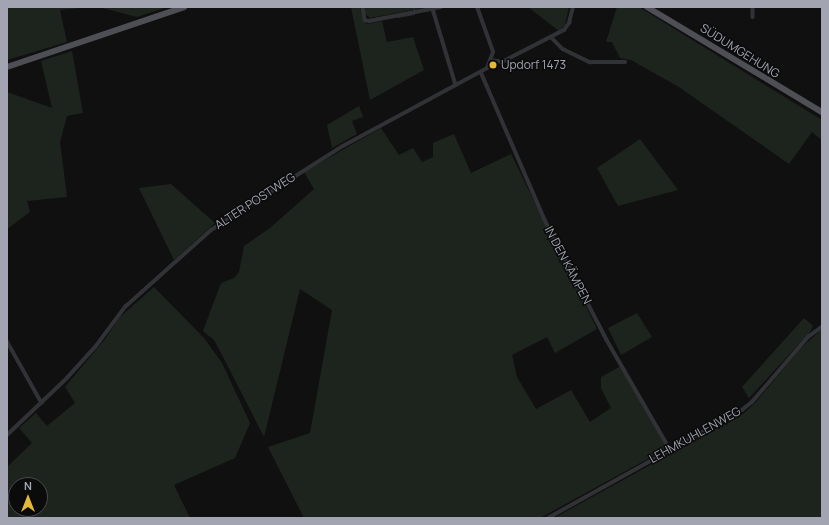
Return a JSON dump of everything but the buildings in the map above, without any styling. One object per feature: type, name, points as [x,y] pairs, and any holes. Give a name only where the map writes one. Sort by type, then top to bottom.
[{"type":"main road","points":[[7,68],[184,7]]},
{"type":"main road","name":"SÜDUMGEHUNG","points":[[648,7],[822,112]]},
{"type":"street","points":[[363,7],[365,20],[369,21],[441,7]]},
{"type":"street","points":[[477,7],[492,48],[492,60],[502,62],[551,37],[567,27],[573,7]]},
{"type":"street","points":[[753,7],[753,17]]},
{"type":"street","points":[[433,9],[456,85]]},
{"type":"street","points":[[551,37],[563,49],[590,62],[625,62]]},
{"type":"street","name":"ALTER POSTWEG","points":[[7,435],[42,403],[96,346],[125,307],[211,230],[343,146],[481,72],[492,60]]},
{"type":"street","name":"IN DEN KÄMPEN","points":[[481,72],[545,220],[607,340],[670,449]]},
{"type":"street","name":"LEHMKUHLENWEG","points":[[548,518],[742,410],[752,402],[808,337],[822,327]]},
{"type":"street","points":[[7,341],[42,403]]},
{"type":"shaded area","points":[[7,7],[94,7],[60,10],[67,42],[7,60]]},
{"type":"shaded area","points":[[99,7],[163,7],[164,8],[137,17]]},
{"type":"shaded area","points":[[351,7],[360,7],[363,19],[367,24],[382,21],[387,42],[413,37],[424,70],[370,100]]},
{"type":"shaded area","points":[[365,7],[423,8],[370,18],[365,14]]},
{"type":"shaded area","points":[[528,7],[569,7],[565,25],[559,31]]},
{"type":"shaded area","points":[[617,7],[639,7],[822,120],[822,140],[812,132],[789,164],[679,87],[631,60],[620,58],[612,42],[606,42]]},
{"type":"shaded area","points":[[72,51],[83,113],[67,116],[60,142],[67,197],[27,201],[30,212],[7,229],[7,92],[52,108],[41,61]]},
{"type":"shaded area","points":[[359,106],[363,117],[352,121],[357,134],[332,148],[327,125]]},
{"type":"shaded area","points":[[381,128],[399,155],[413,148],[422,162],[433,157],[433,143],[454,134],[471,173],[511,154],[597,329],[555,353],[547,337],[512,355],[517,377],[536,409],[571,390],[590,422],[611,408],[601,388],[601,377],[621,366],[666,446],[664,450],[540,518],[304,518],[268,447],[310,433],[332,310],[300,289],[264,437],[214,340],[203,331],[221,283],[234,278],[239,272],[244,246],[270,228],[314,189],[304,172]]},
{"type":"shaded area","points":[[640,139],[678,190],[618,206],[597,168]]},
{"type":"shaded area","points":[[171,184],[215,223],[174,260],[139,188]]},
{"type":"shaded area","points":[[154,287],[204,338],[222,363],[250,423],[235,458],[174,485],[190,518],[7,518],[7,467],[32,443],[19,428],[36,413],[47,426],[75,403],[65,387],[105,339],[119,318]]},
{"type":"shaded area","points":[[637,313],[652,337],[621,355],[608,328]]},
{"type":"shaded area","points":[[804,318],[813,326],[810,332],[749,398],[742,387]]},
{"type":"shaded area","points":[[822,329],[822,518],[554,518],[743,414],[755,403],[800,349]]},
{"type":"waterway","points":[[397,17],[414,14]]},
{"type":"place","name":"Updorf 1473","points":[[493,65]]}]
